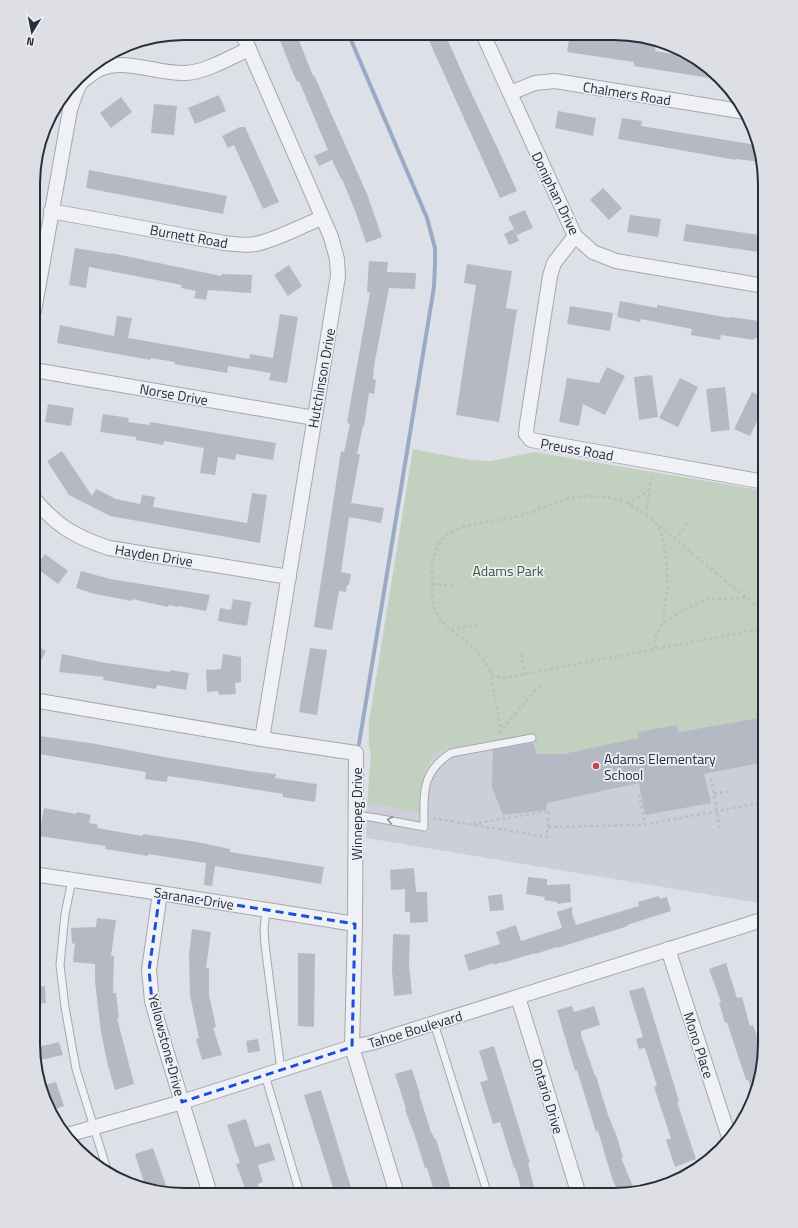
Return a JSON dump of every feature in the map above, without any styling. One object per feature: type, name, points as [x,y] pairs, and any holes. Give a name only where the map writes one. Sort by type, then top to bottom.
[{"type":"street","name":"Hutchinson Drive","points":[[245,40],[331,237],[337,258],[338,276],[262,739]]},
{"type":"street","name":"Doniphan Drive","points":[[486,40],[575,236],[593,252],[616,261],[758,285]]},
{"type":"street","points":[[98,69],[111,65],[124,65],[177,73],[188,73],[202,70],[249,49]]},
{"type":"street","name":"Chalmers Road","points":[[510,93],[536,83],[555,81],[738,111]]},
{"type":"street","points":[[40,275],[70,110],[79,85]]},
{"type":"street","name":"Burnett Road","points":[[51,211],[240,245],[256,244],[268,241],[322,218]]},
{"type":"street","name":"Preuss Road","points":[[575,236],[554,262],[550,276],[526,434],[531,440],[758,481]]},
{"type":"street","name":"Norse Drive","points":[[40,371],[314,418]]},
{"type":"street","name":"Hayden Drive","points":[[40,506],[55,522],[79,537],[109,548],[289,576]]},
{"type":"street","name":"Winnepeg Drive","points":[[40,701],[262,739],[356,753],[355,924],[352,1047],[395,1188]]},
{"type":"street","name":"Saranac Drive","points":[[40,875],[355,924]]},
{"type":"street","name":"Yellowstone Drive","points":[[160,893],[149,970],[152,995],[163,1040],[208,1188]]},
{"type":"street","name":"Tahoe Boulevard","points":[[72,1134],[182,1102],[352,1047],[371,1043],[758,921]]},
{"type":"street","name":"Mono Place","points":[[668,949],[728,1133]]},
{"type":"street","name":"Ontario Drive","points":[[518,997],[577,1188]]},
{"type":"lane","points":[[356,815],[424,827],[424,796],[427,779],[433,768],[441,760],[451,754],[532,738]]},
{"type":"lane","points":[[72,880],[65,914],[60,965],[65,1007],[76,1069],[105,1165]]},
{"type":"lane","points":[[266,910],[264,929],[265,945],[281,1070]]},
{"type":"lane","points":[[434,1023],[486,1188]]},
{"type":"lane","points":[[265,1075],[298,1188]]},
{"type":"path","points":[[646,515],[653,471]]},
{"type":"path","points":[[627,503],[651,489]]},
{"type":"path","points":[[758,607],[646,515],[627,503],[612,498],[584,496],[570,498],[525,514],[459,527],[447,535],[436,546],[432,565],[434,609],[442,623],[476,650],[493,675],[504,678],[758,629]]},
{"type":"path","points":[[674,539],[688,523]]},
{"type":"path","points":[[656,649],[654,640],[663,623],[667,589],[664,540],[659,526]]},
{"type":"path","points":[[432,584],[455,586]]},
{"type":"path","points":[[663,623],[694,604],[709,599],[746,598]]},
{"type":"path","points":[[451,630],[480,624]]},
{"type":"path","points":[[521,654],[525,674]]},
{"type":"path","points":[[490,670],[501,731]]},
{"type":"path","points":[[498,744],[496,738],[501,731],[537,688],[544,686]]},
{"type":"path","points":[[711,778],[720,830]]},
{"type":"path","points":[[714,794],[731,791]]},
{"type":"path","points":[[640,794],[646,824]]},
{"type":"path","points":[[548,827],[646,824],[758,803]]},
{"type":"path","points":[[424,816],[547,837],[549,811],[472,824]]},
{"type":"highlighted area","points":[[160,893],[355,924],[352,1047],[182,1102],[152,1001],[149,970]]},
{"type":"shaded area","name":"Adams Elementary School","points":[[758,635],[758,903],[366,838],[367,803],[421,813],[422,786],[425,773],[432,759],[443,749],[492,739]]},
{"type":"green space","name":"Adams Park","points":[[413,449],[470,460],[491,461],[534,452],[758,490],[758,718],[679,732],[676,725],[638,732],[638,738],[565,754],[537,754],[533,742],[493,750],[492,740],[443,749],[432,759],[425,773],[422,786],[421,813],[367,803],[371,754],[369,746],[369,722]]},
{"type":"building","points":[[280,40],[299,40],[313,76],[314,75],[367,194],[382,237],[366,243],[356,213],[342,179],[332,160],[319,166],[314,156],[328,150],[299,81],[297,82]]},
{"type":"building","points":[[429,40],[448,40],[517,191],[500,198]]},
{"type":"building","points":[[569,40],[633,41],[656,46],[655,51],[678,55],[694,64],[712,78],[634,66],[634,62],[567,52]]},
{"type":"building","points":[[219,95],[226,111],[195,124],[188,108]]},
{"type":"building","points":[[121,97],[132,112],[111,128],[100,113]]},
{"type":"building","points":[[154,104],[177,106],[174,135],[151,133]]},
{"type":"building","points":[[558,111],[596,118],[593,136],[555,128]]},
{"type":"building","points":[[622,118],[642,121],[641,126],[752,144],[756,161],[736,160],[618,139]]},
{"type":"building","points":[[240,127],[245,127],[279,202],[263,209],[234,145],[228,148],[222,136]]},
{"type":"building","points":[[89,170],[227,196],[223,214],[86,188]]},
{"type":"building","points":[[603,188],[622,208],[609,220],[590,200]]},
{"type":"building","points":[[525,210],[533,228],[517,235],[508,217]]},
{"type":"building","points":[[630,215],[661,219],[658,237],[627,232]]},
{"type":"building","points":[[686,224],[758,235],[758,252],[683,241]]},
{"type":"building","points":[[514,229],[519,241],[509,245],[504,234]]},
{"type":"building","points":[[75,248],[111,253],[221,276],[222,274],[252,275],[251,293],[208,290],[206,300],[194,298],[196,291],[181,288],[182,285],[89,267],[86,288],[69,285]]},
{"type":"building","points":[[369,261],[388,262],[387,272],[416,273],[415,289],[389,288],[374,366],[373,379],[376,380],[374,394],[369,393],[364,426],[357,454],[360,454],[351,503],[384,508],[381,523],[349,517],[341,572],[351,574],[346,592],[339,591],[332,630],[314,627],[341,451],[344,452],[350,424],[347,423],[370,293],[367,292]]},
{"type":"building","points":[[467,264],[512,271],[506,308],[517,310],[499,422],[456,415],[476,285],[464,283]]},
{"type":"building","points":[[289,265],[302,286],[288,296],[274,275]]},
{"type":"building","points":[[620,301],[657,308],[657,305],[730,318],[758,321],[758,339],[754,338],[754,340],[721,335],[720,340],[691,335],[692,329],[641,319],[640,322],[617,317]]},
{"type":"building","points":[[570,306],[613,313],[610,331],[567,324]]},
{"type":"building","points":[[280,314],[298,317],[287,383],[269,380],[271,373],[228,366],[227,373],[174,364],[175,362],[151,358],[151,360],[57,343],[60,325],[114,336],[117,316],[132,318],[128,338],[249,359],[250,354],[273,358]]},
{"type":"building","points":[[607,367],[625,376],[605,415],[583,404],[579,426],[559,422],[567,378],[599,383]]},
{"type":"building","points":[[652,375],[658,417],[639,420],[634,377]]},
{"type":"building","points":[[680,378],[698,387],[678,427],[659,418]]},
{"type":"building","points":[[725,387],[730,430],[711,432],[706,389]]},
{"type":"building","points":[[752,392],[758,395],[758,419],[750,436],[734,429]]},
{"type":"building","points":[[48,404],[74,408],[71,426],[45,422]]},
{"type":"building","points":[[103,414],[129,418],[128,422],[150,425],[150,422],[276,443],[273,460],[236,454],[235,460],[218,457],[215,475],[200,473],[204,448],[164,441],[163,445],[136,440],[136,437],[100,432]]},
{"type":"building","points":[[62,451],[92,496],[96,489],[116,499],[140,504],[142,495],[155,497],[153,507],[247,523],[252,493],[267,495],[260,543],[110,516],[69,495],[47,461]]},
{"type":"building","points":[[45,554],[68,571],[58,584],[40,571],[40,560]]},
{"type":"building","points":[[81,571],[110,579],[210,595],[206,611],[169,605],[168,607],[132,599],[132,601],[95,594],[76,588]]},
{"type":"building","points":[[233,599],[251,602],[247,626],[218,621],[220,608],[231,610]]},
{"type":"building","points":[[40,648],[46,651],[40,662]]},
{"type":"building","points":[[310,648],[327,650],[317,715],[299,712]]},
{"type":"building","points":[[62,654],[106,663],[170,672],[170,670],[189,673],[186,690],[157,685],[156,689],[103,680],[104,677],[59,672]]},
{"type":"building","points":[[223,654],[241,657],[241,682],[235,683],[236,694],[219,695],[218,691],[207,692],[206,670],[221,669]]},
{"type":"building","name":"Adams Elementary School","points":[[758,718],[758,763],[704,774],[711,803],[645,815],[639,783],[547,803],[546,810],[503,815],[492,787],[493,750],[533,743],[537,754],[564,754],[638,738],[638,732],[676,725],[679,732]]},
{"type":"building","points":[[40,736],[276,774],[275,778],[317,784],[315,802],[283,797],[283,794],[168,776],[167,782],[145,779],[146,772],[40,754]]},
{"type":"building","points":[[44,808],[76,814],[77,812],[91,815],[89,823],[98,825],[97,828],[142,836],[143,834],[197,842],[230,849],[230,852],[324,867],[321,884],[215,866],[212,886],[204,885],[206,863],[105,849],[106,846],[40,836]]},
{"type":"building","points":[[414,868],[416,892],[427,892],[428,922],[410,923],[410,912],[405,912],[405,889],[391,890],[390,870]]},
{"type":"building","points":[[528,877],[547,879],[547,885],[570,884],[571,902],[557,904],[557,902],[544,900],[545,897],[526,894]]},
{"type":"building","points":[[502,894],[504,910],[490,911],[488,896]]},
{"type":"building","points":[[659,896],[660,899],[667,897],[671,911],[557,948],[494,965],[493,963],[469,971],[464,955],[500,944],[496,932],[516,925],[521,941],[562,928],[557,912],[572,907],[572,913],[576,925],[639,906],[638,902]]},
{"type":"building","points":[[97,918],[116,920],[111,956],[114,956],[113,993],[116,993],[119,1018],[117,1018],[134,1084],[115,1090],[101,1032],[95,982],[95,964],[73,962],[75,943],[72,944],[71,928],[96,927]]},
{"type":"building","points":[[192,929],[211,932],[206,968],[209,968],[209,995],[216,1027],[213,1028],[222,1055],[202,1060],[196,1039],[199,1038],[190,995],[189,955]]},
{"type":"building","points":[[393,934],[410,935],[409,965],[412,994],[394,996],[392,970]]},
{"type":"building","points":[[298,953],[315,954],[314,1027],[298,1026]]},
{"type":"building","points":[[726,963],[737,998],[742,997],[750,1026],[753,1025],[758,1040],[758,1054],[751,1089],[748,1080],[746,1080],[727,1022],[725,1023],[719,1003],[721,1002],[709,969]]},
{"type":"building","points":[[40,986],[45,986],[46,1003],[40,1003]]},
{"type":"building","points":[[644,987],[679,1101],[677,1102],[696,1159],[675,1167],[666,1140],[671,1138],[654,1087],[657,1086],[645,1048],[639,1049],[636,1039],[643,1037],[629,991]]},
{"type":"building","points":[[572,1006],[574,1012],[594,1006],[600,1025],[581,1031],[581,1035],[617,1137],[623,1157],[621,1158],[633,1187],[616,1188],[612,1178],[577,1070],[575,1071],[557,1010]]},
{"type":"building","points":[[258,1039],[260,1051],[248,1053],[246,1041]]},
{"type":"building","points":[[59,1042],[63,1055],[41,1060],[40,1047]]},
{"type":"building","points":[[494,1046],[530,1163],[528,1163],[534,1188],[521,1188],[500,1122],[493,1124],[480,1082],[488,1080],[479,1051]]},
{"type":"building","points":[[412,1069],[431,1132],[436,1139],[451,1188],[433,1188],[405,1110],[406,1109],[395,1074]]},
{"type":"building","points":[[56,1082],[64,1106],[55,1109],[46,1085]]},
{"type":"building","points":[[321,1090],[351,1188],[333,1188],[304,1095]]},
{"type":"building","points":[[246,1119],[255,1147],[270,1143],[275,1160],[258,1165],[263,1182],[258,1184],[259,1188],[245,1188],[236,1164],[240,1163],[227,1125]]},
{"type":"building","points":[[153,1148],[167,1187],[144,1182],[135,1154]]},
{"type":"waterway","points":[[351,40],[427,218],[435,248],[434,287],[359,744]]},
{"type":"place","name":"Adams Elementary School","points":[[596,766]]}]
